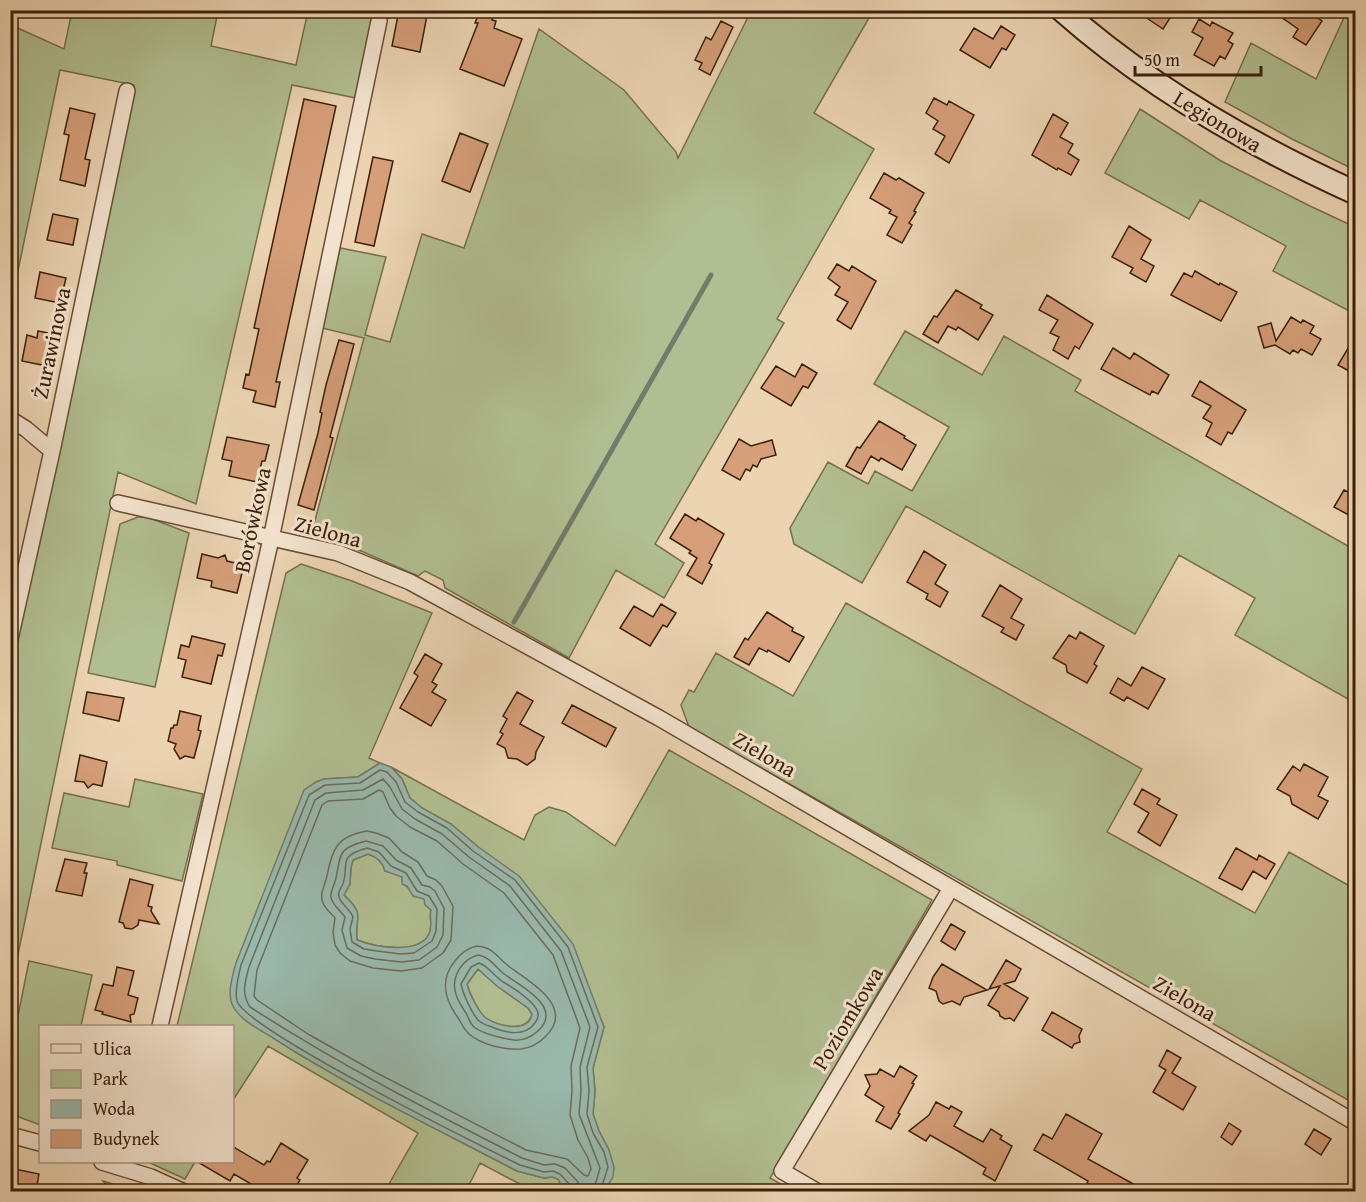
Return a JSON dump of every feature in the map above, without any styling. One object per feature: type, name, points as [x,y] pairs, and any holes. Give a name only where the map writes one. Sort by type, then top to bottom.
[{"type":"main road","name":"Legionowa","points":[[1073,14],[1137,71],[1213,121],[1301,168],[1356,193]]},
{"type":"street","name":"Borówkowa","points":[[160,1025],[271,539],[379,21]]},
{"type":"street","name":"Żurawinowa","points":[[10,639],[52,451],[127,91]]},
{"type":"street","points":[[10,419],[52,451]]},
{"type":"street","name":"Zielona","points":[[118,503],[338,553],[410,582],[659,718],[1356,1123]]},
{"type":"street","name":"Poziomkowa","points":[[818,1191],[782,1171],[951,888]]},
{"type":"street","points":[[10,1135],[39,1143]]},
{"type":"street","points":[[128,1165],[184,1191]]},
{"type":"green space","points":[[72,11],[218,11],[211,46],[296,65],[308,11],[390,11],[389,18],[375,15],[356,98],[292,85],[196,504],[118,472],[11,988],[11,671],[134,85],[60,70],[11,304],[11,25],[64,49]]},
{"type":"green space","points":[[751,11],[873,11],[814,113],[874,149],[777,319],[784,323],[655,544],[684,563],[664,598],[616,570],[569,658],[445,588],[443,580],[425,571],[418,576],[361,551],[311,535],[364,338],[322,328],[340,248],[386,257],[365,335],[390,342],[422,234],[464,248],[539,29],[624,90],[676,152],[678,158]]},
{"type":"green space","points":[[1347,11],[1355,11],[1355,170],[1225,102],[1251,43],[1316,79]]},
{"type":"green space","points":[[1140,109],[1221,161],[1355,227],[1355,314],[1273,271],[1286,246],[1200,200],[1189,219],[1105,173]]},
{"type":"green space","points":[[905,331],[982,375],[1004,336],[1081,380],[1075,391],[1355,550],[1355,703],[1235,635],[1255,598],[1179,555],[1135,634],[906,506],[862,583],[794,544],[790,528],[828,462],[868,484],[875,471],[912,491],[949,427],[874,384]]},
{"type":"green space","points":[[138,517],[147,517],[189,533],[155,687],[88,673],[120,524]]},
{"type":"green space","points":[[301,564],[352,581],[432,613],[369,758],[380,763],[358,777],[324,779],[297,1053],[365,1092],[517,1171],[558,1179],[562,1186],[571,1191],[533,1191],[480,1163],[466,1191],[385,1191],[418,1133],[268,1046],[234,1098],[234,1025],[177,1025],[286,573]]},
{"type":"green space","points":[[846,603],[1142,769],[1107,832],[1255,913],[1289,852],[1355,889],[1355,1104],[689,727],[681,705],[689,690],[694,692],[716,653],[793,696]]},
{"type":"green space","points":[[669,750],[932,900],[770,1178],[793,1191],[604,1191],[607,1189],[609,1150],[593,1114],[595,1091],[593,1068],[604,1027],[591,996],[477,846],[451,824],[422,808],[410,798],[402,779],[391,767],[524,840],[535,815],[549,807],[566,812],[615,846]]},
{"type":"green space","points":[[135,779],[203,794],[182,881],[117,865],[117,861],[52,848],[64,793],[129,807]]},
{"type":"green space","points":[[368,854],[379,860],[385,871],[402,877],[406,886],[424,899],[431,910],[431,925],[424,941],[416,945],[396,948],[357,940],[357,912],[344,895],[350,884],[353,860]]},
{"type":"green space","points":[[29,961],[92,975],[81,1025],[39,1025],[39,1125],[11,1114],[11,1051]]},
{"type":"green space","points":[[478,969],[528,1008],[532,1014],[525,1024],[505,1026],[485,1018],[474,1002],[467,984]]},
{"type":"green space","points":[[150,1163],[194,1163],[185,1179]]},
{"type":"green space","points":[[103,1181],[136,1191],[107,1191],[108,1188]]},
{"type":"water","points":[[380,763],[391,767],[402,779],[410,798],[422,808],[451,824],[519,876],[573,944],[604,1027],[593,1068],[595,1091],[593,1114],[614,1167],[613,1177],[604,1191],[571,1191],[562,1186],[558,1179],[517,1171],[332,1074],[256,1028],[235,1010],[230,994],[236,963],[304,790],[324,779],[358,777]],"holes":[[[368,854],[379,860],[385,871],[402,877],[402,884],[407,886],[413,896],[424,899],[425,905],[431,910],[430,931],[424,941],[416,945],[396,948],[357,940],[357,912],[344,895],[350,884],[353,860]],[[478,969],[528,1008],[532,1014],[525,1024],[505,1026],[483,1015],[467,984]]]},
{"type":"building","points":[[399,10],[428,10],[420,52],[392,46]]},
{"type":"building","points":[[480,10],[495,10],[492,20],[496,21],[494,28],[522,39],[504,86],[460,69],[478,23],[475,23]]},
{"type":"building","points":[[1135,10],[1175,10],[1163,29]]},
{"type":"building","points":[[1271,10],[1306,10],[1322,21],[1306,45],[1293,37],[1298,29]]},
{"type":"building","points":[[1199,19],[1210,26],[1212,22],[1233,33],[1228,41],[1233,44],[1225,59],[1220,56],[1214,66],[1194,55],[1203,38],[1192,32]]},
{"type":"building","points":[[721,21],[733,27],[710,75],[699,69],[702,63],[695,60],[706,37],[711,40]]},
{"type":"building","points":[[1001,26],[1015,35],[1006,50],[1002,48],[990,68],[960,50],[974,28],[993,39]]},
{"type":"building","points":[[934,98],[947,105],[949,101],[974,115],[949,163],[935,154],[945,136],[933,129],[938,121],[926,113]]},
{"type":"building","points":[[304,99],[336,106],[276,382],[280,382],[275,407],[253,402],[256,391],[243,388],[246,374],[249,375],[259,329],[254,328]]},
{"type":"building","points":[[70,108],[95,114],[85,159],[90,160],[85,186],[60,180],[69,135],[64,134]]},
{"type":"building","points":[[1053,114],[1068,123],[1060,137],[1073,144],[1068,153],[1079,160],[1071,175],[1058,168],[1057,170],[1032,155]]},
{"type":"building","points":[[460,133],[488,144],[470,192],[442,181]]},
{"type":"building","points":[[373,157],[393,161],[374,246],[355,242]]},
{"type":"building","points":[[884,173],[896,180],[899,178],[924,193],[909,223],[912,225],[902,243],[887,235],[897,217],[889,213],[891,210],[870,198]]},
{"type":"building","points":[[53,214],[78,219],[73,245],[47,240]]},
{"type":"building","points":[[1129,226],[1151,240],[1141,259],[1154,266],[1146,282],[1130,273],[1133,268],[1112,257]]},
{"type":"building","points":[[837,264],[849,271],[852,266],[876,281],[851,329],[837,320],[848,302],[835,295],[840,287],[828,278]]},
{"type":"building","points":[[1195,271],[1237,292],[1221,321],[1171,295],[1184,273],[1192,277]]},
{"type":"building","points":[[40,272],[66,278],[60,303],[35,298]]},
{"type":"building","points":[[956,290],[982,305],[980,308],[993,315],[978,340],[958,327],[956,330],[948,326],[938,343],[923,334],[934,316],[937,317]]},
{"type":"building","points":[[1047,295],[1093,324],[1079,349],[1075,346],[1068,359],[1053,350],[1059,337],[1050,333],[1058,320],[1039,310]]},
{"type":"building","points":[[1291,317],[1301,323],[1303,320],[1314,326],[1310,333],[1321,339],[1312,355],[1301,349],[1298,353],[1293,350],[1290,354],[1275,345],[1264,348],[1258,327],[1271,323],[1276,341]]},
{"type":"building","points":[[38,331],[54,334],[47,366],[22,361],[27,335],[37,338]]},
{"type":"building","points":[[1356,335],[1356,375],[1338,365]]},
{"type":"building","points":[[339,340],[354,344],[314,510],[298,505],[318,433],[326,385]]},
{"type":"building","points":[[1113,348],[1130,359],[1134,353],[1169,375],[1158,394],[1152,391],[1150,395],[1101,369]]},
{"type":"building","points":[[802,364],[817,373],[808,388],[803,386],[791,406],[761,388],[776,366],[795,377]]},
{"type":"building","points":[[1200,381],[1246,410],[1232,434],[1228,432],[1221,445],[1206,436],[1212,423],[1203,418],[1211,406],[1192,396]]},
{"type":"building","points":[[879,421],[916,445],[902,470],[881,458],[879,461],[871,456],[861,474],[846,466],[857,447],[860,448]]},
{"type":"building","points":[[227,437],[269,445],[257,482],[229,476],[232,461],[222,459]]},
{"type":"building","points":[[739,439],[751,446],[772,440],[776,455],[761,459],[757,467],[753,465],[750,471],[746,469],[740,480],[722,470]]},
{"type":"building","points":[[1344,490],[1356,496],[1356,519],[1334,507]]},
{"type":"building","points":[[685,514],[696,521],[698,518],[724,534],[709,563],[712,565],[702,584],[687,575],[697,558],[689,553],[691,551],[670,538]]},
{"type":"building","points":[[924,551],[946,565],[935,584],[948,592],[940,607],[926,599],[928,594],[907,582]]},
{"type":"building","points":[[202,554],[218,558],[225,555],[227,561],[244,565],[237,593],[211,587],[212,581],[197,578]]},
{"type":"building","points":[[1000,585],[1022,599],[1011,618],[1024,625],[1016,640],[1001,632],[1004,628],[982,616]]},
{"type":"building","points":[[661,604],[676,613],[667,627],[663,625],[650,646],[620,628],[634,606],[653,617]]},
{"type":"building","points":[[767,612],[804,637],[789,662],[768,650],[767,652],[759,648],[749,665],[734,657],[745,638],[748,640]]},
{"type":"building","points":[[1080,632],[1104,646],[1094,664],[1097,666],[1087,683],[1067,672],[1066,665],[1053,658],[1069,635],[1076,639]]},
{"type":"building","points":[[192,636],[225,644],[222,656],[218,655],[211,684],[182,677],[186,660],[178,658],[181,645],[189,647]]},
{"type":"building","points":[[425,654],[442,664],[432,682],[437,685],[432,692],[446,700],[431,726],[400,708],[418,676],[414,673]]},
{"type":"building","points":[[1142,667],[1165,679],[1148,709],[1127,697],[1124,701],[1110,693],[1118,678],[1131,686]]},
{"type":"building","points":[[87,692],[124,698],[119,721],[83,713]]},
{"type":"building","points":[[517,692],[533,701],[520,724],[544,737],[535,759],[527,765],[517,759],[508,758],[505,748],[497,744],[503,734],[500,732],[507,719],[503,716]]},
{"type":"building","points":[[572,705],[616,728],[606,747],[562,723]]},
{"type":"building","points":[[180,711],[201,716],[198,730],[201,731],[194,758],[185,756],[180,759],[174,749],[176,744],[168,741],[171,728],[177,725]]},
{"type":"building","points":[[80,755],[107,762],[102,786],[93,784],[88,788],[84,782],[75,781]]},
{"type":"building","points":[[1304,764],[1328,777],[1318,796],[1328,801],[1318,819],[1292,804],[1290,796],[1277,789],[1293,766],[1300,771]]},
{"type":"building","points":[[1142,789],[1160,799],[1157,804],[1177,815],[1160,846],[1138,832],[1149,813],[1134,804]]},
{"type":"building","points":[[1236,848],[1257,860],[1259,855],[1275,864],[1266,879],[1253,871],[1242,890],[1219,878]]},
{"type":"building","points":[[65,859],[87,863],[82,896],[56,891]]},
{"type":"building","points":[[130,879],[153,885],[148,906],[152,907],[151,911],[159,924],[139,920],[138,925],[132,929],[125,928],[123,923],[119,922]]},
{"type":"building","points":[[951,924],[965,932],[955,950],[941,941]]},
{"type":"building","points":[[1006,960],[1021,969],[1015,981],[1004,984],[1028,998],[1014,1021],[1000,1016],[999,1012],[988,1005],[1000,986],[989,989]]},
{"type":"building","points":[[942,964],[987,990],[964,997],[960,1005],[952,1001],[943,1004],[939,1001],[936,991],[929,988]]},
{"type":"building","points":[[117,967],[134,971],[128,995],[138,998],[134,1014],[130,1015],[131,1022],[95,1010],[103,984],[113,986]]},
{"type":"building","points":[[1052,1012],[1082,1029],[1079,1036],[1080,1042],[1074,1044],[1072,1048],[1042,1030]]},
{"type":"building","points":[[1167,1050],[1181,1058],[1172,1073],[1196,1087],[1183,1110],[1153,1092],[1166,1070],[1159,1066]]},
{"type":"building","points":[[900,1066],[917,1076],[891,1129],[876,1121],[884,1107],[865,1095],[870,1086],[865,1075],[877,1074],[880,1069],[894,1077]]},
{"type":"building","points":[[936,1102],[949,1109],[951,1106],[962,1112],[954,1126],[983,1142],[991,1129],[1002,1136],[1000,1139],[1012,1146],[995,1181],[983,1174],[986,1168],[958,1151],[930,1135],[926,1141],[909,1131],[929,1115]]},
{"type":"building","points":[[1066,1114],[1102,1134],[1088,1159],[1146,1191],[1103,1191],[1034,1150],[1043,1134],[1052,1139]]},
{"type":"building","points":[[1229,1123],[1241,1131],[1232,1145],[1221,1137]]},
{"type":"building","points":[[1314,1129],[1331,1139],[1321,1155],[1305,1144]]},
{"type":"building","points":[[281,1143],[308,1160],[297,1178],[300,1180],[293,1191],[263,1191],[234,1174],[230,1181],[199,1163],[234,1163],[234,1147],[264,1165],[267,1161],[270,1162]]},
{"type":"building","points":[[10,1168],[39,1174],[36,1191],[10,1189]]},
{"type":"waterway","points":[[514,622],[711,275]]}]
